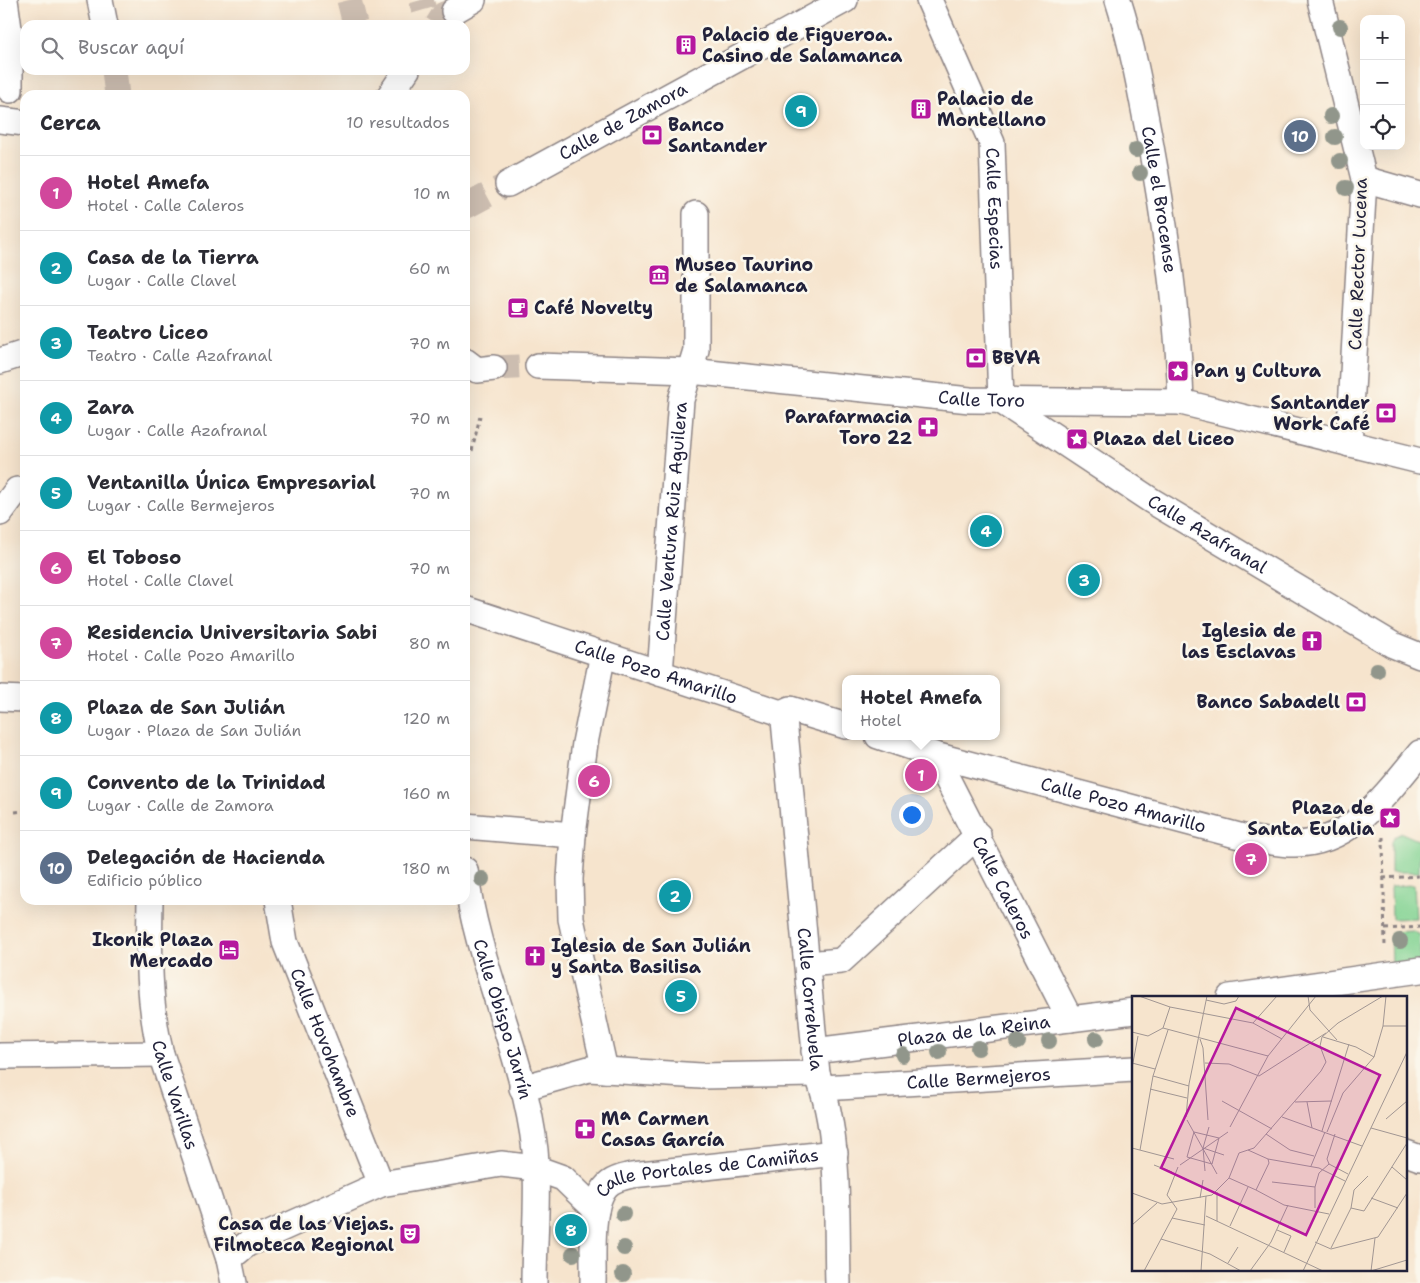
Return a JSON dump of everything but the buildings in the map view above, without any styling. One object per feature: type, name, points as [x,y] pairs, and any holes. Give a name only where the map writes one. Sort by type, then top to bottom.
[{"type":"street","points":[[5,0],[10,36],[12,112]]},
{"type":"street","points":[[100,0],[104,20]]},
{"type":"street","name":"Calle de Zamora","points":[[508,184],[845,0]]},
{"type":"street","name":"Calle Especias","points":[[929,0],[992,143],[1001,401]]},
{"type":"street","name":"Calle el Brocense","points":[[1118,0],[1132,44],[1157,179],[1179,334],[1181,402]]},
{"type":"street","name":"Calle Rector Lucena","points":[[1320,0],[1364,180],[1349,444]]},
{"type":"street","points":[[393,90],[404,75]]},
{"type":"street","points":[[1364,180],[1420,195]]},
{"type":"street","name":"Calle Ventura Ruiz Aguilera","points":[[660,673],[681,400],[696,350],[696,214]]},
{"type":"street","points":[[0,361],[20,355]]},
{"type":"street","points":[[470,364],[477,370],[494,368]]},
{"type":"street","name":"Calle Toro","points":[[538,366],[690,371],[970,400],[1181,402],[1420,461]]},
{"type":"street","name":"Calle Azafranal","points":[[1001,401],[1152,500],[1393,645],[1420,656]]},
{"type":"street","points":[[0,513],[14,488]]},
{"type":"street","name":"Calle Pozo Amarillo","points":[[470,611],[780,713],[790,708],[842,725]]},
{"type":"street","points":[[602,654],[585,743],[573,835],[570,879],[571,918],[605,1070]]},
{"type":"street","points":[[0,698],[20,699]]},
{"type":"street","name":"Calle Correhuela","points":[[780,713],[784,720],[818,1071],[835,1153],[838,1283]]},
{"type":"street","name":"Calle Pozo Amarillo","points":[[890,740],[935,755],[1247,838],[1292,844],[1312,843],[1333,837],[1367,814]]},
{"type":"street","points":[[1367,814],[1420,753]]},
{"type":"street","name":"Calle Caleros","points":[[935,755],[978,835],[1070,1019]]},
{"type":"street","points":[[470,826],[573,835]]},
{"type":"street","points":[[807,964],[840,961],[978,835]]},
{"type":"street","name":"Calle Obispo Jarrín","points":[[470,896],[480,947],[522,1088],[535,1149],[534,1283]]},
{"type":"street","name":"Calle Varillas","points":[[150,905],[148,974],[153,1023],[161,1054],[231,1271]]},
{"type":"street","name":"Calle Hovohambre","points":[[279,905],[286,942],[381,1184]]},
{"type":"street","points":[[1237,996],[1420,970]]},
{"type":"street","name":"Plaza de la Reina","points":[[818,1071],[1070,1019],[1132,1011]]},
{"type":"street","points":[[0,1056],[161,1054]]},
{"type":"street","name":"Calle Bermejeros","points":[[522,1088],[588,1069],[701,1076],[818,1071],[1132,1069]]},
{"type":"street","name":"Calle Portales de Camiñas","points":[[596,1210],[601,1194],[609,1184],[632,1175],[835,1153]]},
{"type":"street","points":[[1408,1154],[1420,1158]]},
{"type":"street","points":[[231,1271],[247,1244],[381,1184],[501,1164],[535,1168],[563,1178],[596,1210],[593,1283]]},
{"type":"path","points":[[472,451],[480,416]]},
{"type":"path","points":[[15,812],[20,812]]},
{"type":"path","points":[[1367,814],[1382,826],[1386,974]]},
{"type":"path","points":[[1383,878],[1420,876]]},
{"type":"path","points":[[1385,929],[1420,927]]},
{"type":"green space","points":[[1402,833],[1420,841],[1419,872],[1391,872],[1391,842],[1393,837]]},
{"type":"green space","points":[[1414,885],[1416,918],[1392,919],[1391,886]]},
{"type":"green space","points":[[1413,931],[1420,935],[1420,964],[1392,968],[1391,932]]},
{"type":"tunnel","points":[[349,0],[354,20]]},
{"type":"tunnel","points":[[421,0],[424,10]]},
{"type":"tunnel","points":[[440,20],[444,14],[454,11]]},
{"type":"tunnel","points":[[115,75],[116,90]]},
{"type":"tunnel","points":[[470,204],[508,184]]},
{"type":"tunnel","points":[[494,368],[538,366]]},
{"type":"place","name":"Palacio de Figueroa. Casino de Salamanca","points":[[686,45]]},
{"type":"place","name":"Palacio de Montellano","points":[[921,109]]},
{"type":"place","name":"Convento de la Trinidad","points":[[801,111]]},
{"type":"place","name":"Banco Santander","points":[[652,135]]},
{"type":"place","name":"Delegación de Hacienda","points":[[1300,136]]},
{"type":"place","name":"Museo Taurino de Salamanca","points":[[659,275]]},
{"type":"place","name":"Café Novelty","points":[[518,308]]},
{"type":"place","name":"BBVA","points":[[976,358]]},
{"type":"place","name":"Pan y Cultura","points":[[1178,371]]},
{"type":"place","name":"Santander Work Café","points":[[1386,413]]},
{"type":"place","name":"Parafarmacia Toro 22","points":[[928,427]]},
{"type":"place","name":"Plaza del Liceo","points":[[1077,439]]},
{"type":"place","name":"Zara","points":[[986,531]]},
{"type":"place","name":"Teatro Liceo","points":[[1084,580]]},
{"type":"place","name":"Iglesia de las Esclavas","points":[[1312,641]]},
{"type":"place","name":"Banco Sabadell","points":[[1356,702]]},
{"type":"place","name":"Hotel Amefa","points":[[921,775]]},
{"type":"place","name":"El Toboso","points":[[594,781]]},
{"type":"place","name":"Plaza de Santa Eulalia","points":[[1390,818]]},
{"type":"place","name":"Residencia Universitaria Sabi","points":[[1251,859]]},
{"type":"place","name":"Casa de la Tierra","points":[[675,896]]},
{"type":"place","name":"Ikonik Plaza Mercado","points":[[229,950]]},
{"type":"place","name":"Iglesia de San Julián y Santa Basilisa","points":[[535,956]]},
{"type":"place","name":"Ventanilla Única Empresarial","points":[[681,996]]},
{"type":"place","name":"Mª Carmen Casas García","points":[[585,1129]]},
{"type":"place","name":"Plaza de San Julián","points":[[571,1230]]},
{"type":"place","name":"Casa de las Viejas. Filmoteca Regional","points":[[410,1234]]}]
